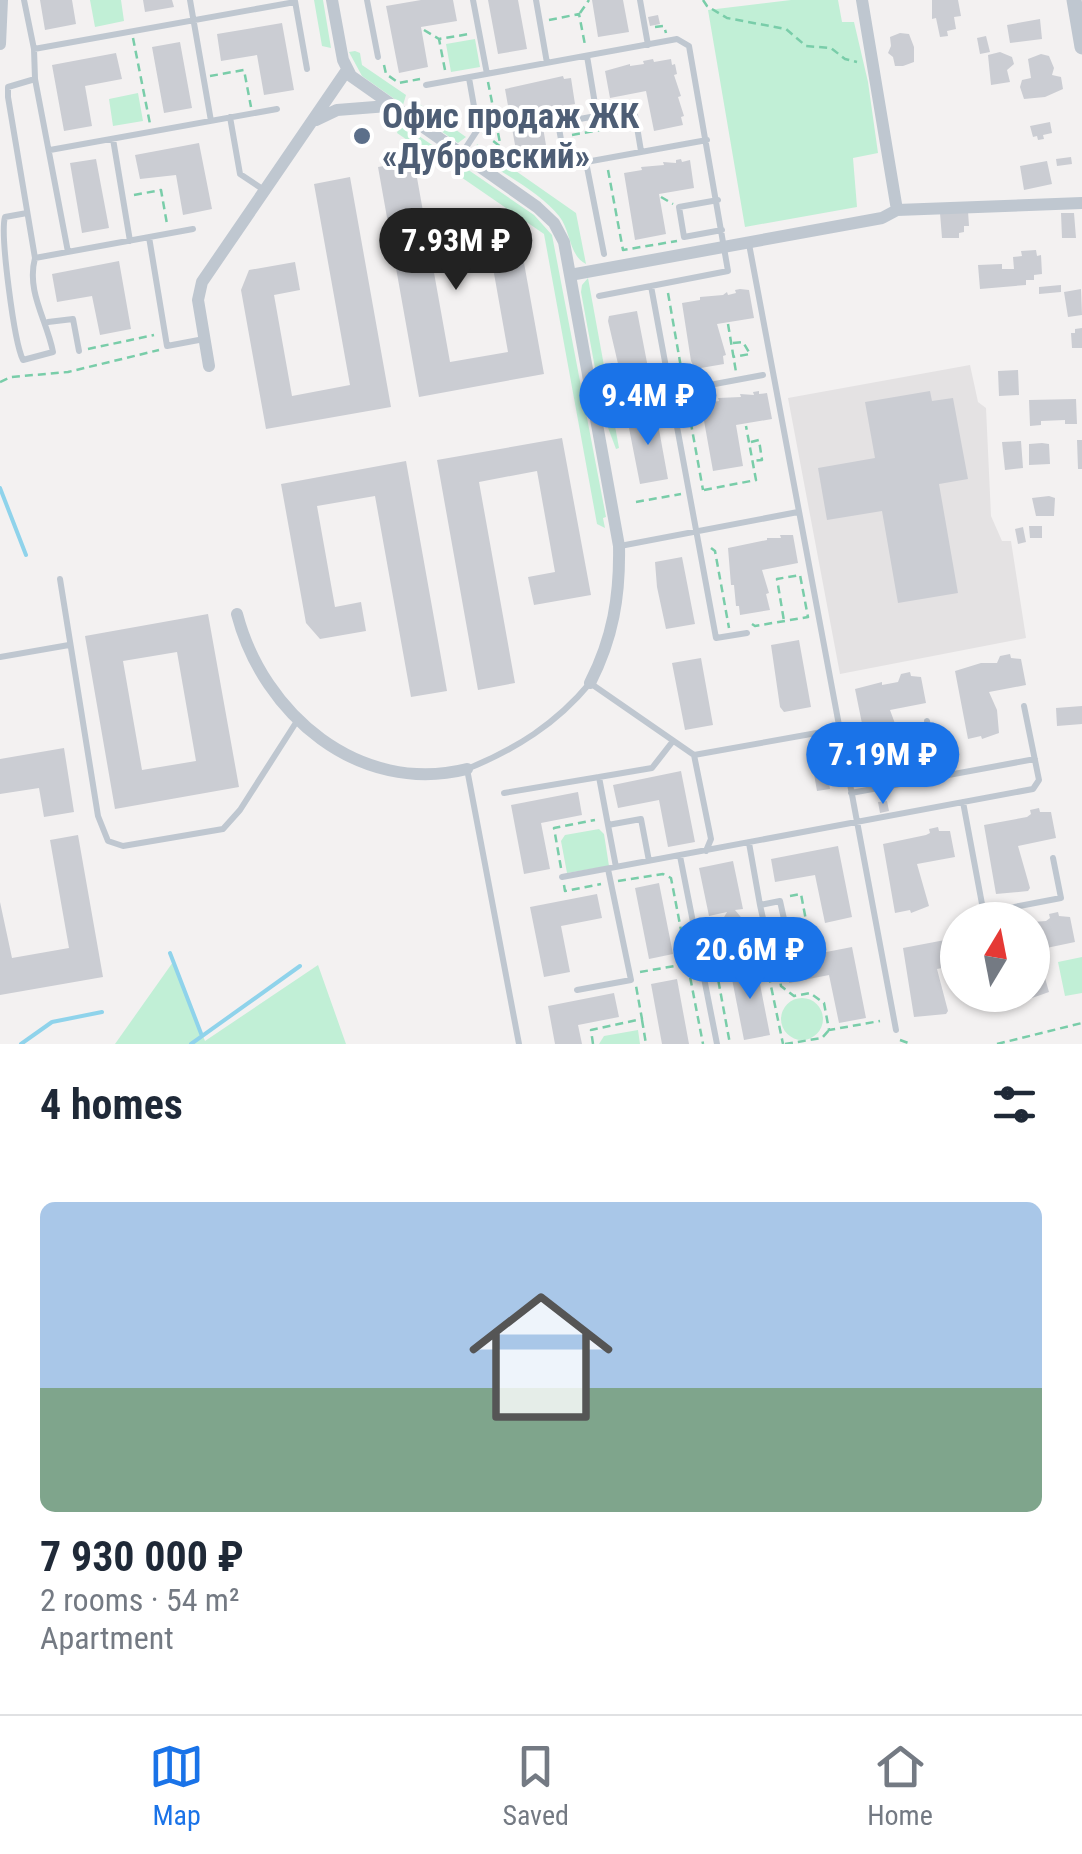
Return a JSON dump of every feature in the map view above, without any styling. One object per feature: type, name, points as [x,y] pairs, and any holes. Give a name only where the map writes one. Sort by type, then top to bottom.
[{"type":"street","points":[[0,44],[2,0]]},
{"type":"street","points":[[332,0],[348,70],[356,80],[550,218],[564,242],[619,546],[618,596],[612,632],[590,683]]},
{"type":"street","points":[[862,0],[898,210]]},
{"type":"street","points":[[1074,0],[1082,46]]},
{"type":"street","points":[[209,366],[198,300],[202,282],[348,70]]},
{"type":"street","points":[[308,126],[337,110],[391,106]]},
{"type":"street","points":[[570,275],[882,218],[898,210],[1082,202]]},
{"type":"street","points":[[237,614],[252,659],[273,694],[297,721],[344,754],[386,770],[417,776],[467,770]]},
{"type":"lane","points":[[24,0],[34,49],[34,79],[68,252]]},
{"type":"lane","points":[[190,0],[211,121]]},
{"type":"lane","points":[[367,0],[380,59]]},
{"type":"lane","points":[[474,0],[487,74]]},
{"type":"lane","points":[[536,0],[548,63]]},
{"type":"lane","points":[[640,0],[648,44]]},
{"type":"lane","points":[[34,49],[295,1],[307,69]]},
{"type":"lane","points":[[428,81],[447,82],[676,39],[688,46],[728,271],[599,296]]},
{"type":"lane","points":[[587,56],[598,116]]},
{"type":"lane","points":[[462,155],[478,130],[469,78]]},
{"type":"lane","points":[[27,212],[5,217],[1,226],[21,359],[53,352],[48,322],[39,314],[32,271],[35,258],[8,98],[8,87],[34,79]]},
{"type":"lane","points":[[50,150],[276,109]]},
{"type":"lane","points":[[641,152],[634,110],[558,123],[566,166],[706,140]]},
{"type":"lane","points":[[230,117],[240,174],[264,190]]},
{"type":"lane","points":[[112,138],[130,241]]},
{"type":"lane","points":[[586,162],[604,254]]},
{"type":"lane","points":[[718,200],[675,205],[684,237],[722,230]]},
{"type":"lane","points":[[35,258],[193,229]]},
{"type":"lane","points":[[149,237],[167,346],[204,340]]},
{"type":"lane","points":[[749,242],[896,1030]]},
{"type":"lane","points":[[650,286],[716,638],[747,633]]},
{"type":"lane","points":[[48,322],[73,319],[80,350]]},
{"type":"lane","points":[[672,392],[763,375]]},
{"type":"lane","points":[[619,546],[798,512]]},
{"type":"lane","points":[[60,579],[98,816],[108,841],[124,846],[224,830],[297,721]]},
{"type":"lane","points":[[0,658],[69,645]]},
{"type":"lane","points":[[518,1044],[467,770],[535,736],[575,702],[590,683],[694,755],[839,729]]},
{"type":"lane","points":[[562,877],[1033,789],[1039,780],[1024,706]]},
{"type":"lane","points":[[926,721],[938,777]]},
{"type":"lane","points":[[504,792],[652,768],[673,741]]},
{"type":"lane","points":[[694,755],[711,839],[705,852]]},
{"type":"lane","points":[[852,794],[1035,759]]},
{"type":"lane","points":[[578,990],[632,980],[600,777]]},
{"type":"lane","points":[[963,802],[981,902]]},
{"type":"lane","points":[[607,822],[640,819],[649,862]]},
{"type":"lane","points":[[749,843],[770,952]]},
{"type":"lane","points":[[680,856],[717,1044]]},
{"type":"lane","points":[[1044,902],[1061,898],[1053,858]]},
{"type":"lane","points":[[701,964],[790,946],[780,900],[760,905]]},
{"type":"path","points":[[545,10],[543,21],[579,14],[589,0]]},
{"type":"path","points":[[703,0],[727,18],[786,29],[806,46],[830,48],[845,59],[872,64]]},
{"type":"path","points":[[579,14],[587,56]]},
{"type":"path","points":[[424,30],[439,39],[479,32]]},
{"type":"path","points":[[132,32],[152,132]]},
{"type":"path","points":[[439,39],[447,82]]},
{"type":"path","points":[[380,59],[386,74],[399,83],[428,81]]},
{"type":"path","points":[[204,78],[244,70],[252,114]]},
{"type":"path","points":[[487,74],[500,144]]},
{"type":"path","points":[[561,138],[636,124]]},
{"type":"path","points":[[478,130],[525,166],[565,158]]},
{"type":"path","points":[[606,158],[623,250],[678,241]]},
{"type":"path","points":[[122,197],[161,190],[168,234]]},
{"type":"path","points":[[661,197],[675,205],[686,200]]},
{"type":"path","points":[[670,291],[703,490]]},
{"type":"path","points":[[728,324],[738,380]]},
{"type":"path","points":[[80,350],[165,332]]},
{"type":"path","points":[[731,344],[743,342],[750,354],[734,357]]},
{"type":"path","points":[[0,382],[11,377],[68,372],[167,346]]},
{"type":"path","points":[[726,366],[735,364]]},
{"type":"path","points":[[636,502],[756,480],[746,426]]},
{"type":"path","points":[[749,442],[758,440],[762,460],[753,461]]},
{"type":"path","points":[[711,548],[729,628],[784,621],[808,617],[800,575],[777,579],[784,621]]},
{"type":"path","points":[[607,822],[554,828],[564,890],[663,874],[671,878],[703,1044]]},
{"type":"path","points":[[770,952],[781,986],[794,996],[810,993],[824,1003],[829,1030]]},
{"type":"path","points":[[770,952],[783,1044],[822,1038],[829,1030],[880,1021]]},
{"type":"path","points":[[634,974],[688,964]]},
{"type":"path","points":[[716,965],[730,1044]]},
{"type":"path","points":[[642,1019],[646,1044]]},
{"type":"path","points":[[997,1044],[1082,1023]]},
{"type":"path","points":[[898,1039],[910,1044]]},
{"type":"shaded area","points":[[970,365],[978,402],[986,408],[991,516],[1002,541],[1011,541],[1026,638],[840,674],[788,398]]},
{"type":"green space","points":[[90,0],[121,0],[124,21],[95,27]]},
{"type":"green space","points":[[314,0],[323,0],[331,48],[322,46]]},
{"type":"green space","points":[[791,0],[838,0],[842,22],[854,22],[878,153],[853,158],[857,207],[745,227],[708,10]]},
{"type":"green space","points":[[475,39],[480,67],[451,72],[446,44]]},
{"type":"green space","points":[[349,52],[360,53],[362,65],[406,95],[403,105],[362,76]]},
{"type":"green space","points":[[138,93],[143,121],[113,126],[109,99]]},
{"type":"green space","points":[[418,103],[466,137],[458,143],[409,109]]},
{"type":"green space","points":[[400,123],[534,215],[552,235],[605,528],[597,524],[544,234],[397,133]]},
{"type":"green space","points":[[477,144],[576,213],[586,264],[576,255],[566,229],[551,207],[474,154]]},
{"type":"green space","points":[[588,278],[619,448],[616,449],[604,417],[581,292]]},
{"type":"green space","points":[[599,829],[604,834],[609,866],[567,873],[561,841],[565,835]]},
{"type":"green space","points":[[1082,957],[1082,993],[1065,996],[1058,962]]},
{"type":"green space","points":[[173,962],[205,1041],[318,965],[346,1044],[115,1044]]},
{"type":"green space","points":[[802,998],[817,1004],[823,1019],[817,1034],[802,1040],[787,1034],[781,1019],[787,1004]]},
{"type":"green space","points":[[638,1030],[640,1044],[599,1044],[604,1036]]},
{"type":"building","points":[[40,0],[72,0],[76,24],[45,30]]},
{"type":"building","points":[[143,0],[172,0],[174,7],[145,12]]},
{"type":"building","points":[[453,0],[457,21],[421,27],[428,67],[399,73],[386,6]]},
{"type":"building","points":[[488,0],[518,0],[527,49],[498,54]]},
{"type":"building","points":[[592,0],[623,0],[629,32],[598,37]]},
{"type":"building","points":[[932,0],[958,0],[961,16],[954,17],[956,29],[947,31],[948,36],[940,37],[936,18],[932,19]]},
{"type":"building","points":[[658,15],[660,24],[650,26],[648,17]]},
{"type":"building","points":[[1040,19],[1042,39],[1010,43],[1007,25]]},
{"type":"building","points":[[282,23],[294,90],[264,95],[257,55],[221,61],[217,34]]},
{"type":"building","points":[[909,34],[914,62],[895,66],[888,53],[890,37]]},
{"type":"building","points":[[986,36],[990,52],[980,54],[977,38]]},
{"type":"building","points":[[180,42],[192,108],[164,113],[152,47]]},
{"type":"building","points":[[1000,52],[1012,57],[1014,64],[1007,70],[1010,82],[991,85],[988,55]]},
{"type":"building","points":[[116,53],[122,79],[85,86],[92,126],[64,131],[52,65]]},
{"type":"building","points":[[1041,54],[1049,56],[1054,68],[1052,75],[1061,77],[1063,89],[1045,97],[1024,99],[1020,87],[1022,80],[1031,78],[1028,59]]},
{"type":"building","points":[[653,59],[671,59],[675,64],[683,125],[654,131],[646,91],[610,98],[605,71]]},
{"type":"building","points":[[563,76],[571,78],[575,104],[540,110],[547,151],[517,156],[505,89]]},
{"type":"building","points":[[1050,122],[1052,133],[1043,135],[1044,139],[1033,137],[1030,126]]},
{"type":"building","name":"Офис продаж ЖК «Дубровский»","points":[[370,128],[372,141],[354,143],[352,131]]},
{"type":"building","points":[[199,143],[212,209],[183,215],[176,175],[140,179],[135,155]]},
{"type":"building","points":[[1071,157],[1072,164],[1057,166],[1056,159]]},
{"type":"building","points":[[96,159],[109,228],[82,233],[70,163]]},
{"type":"building","points":[[690,160],[694,188],[659,194],[666,234],[635,240],[624,173]]},
{"type":"building","points":[[414,161],[450,362],[508,352],[490,251],[464,256],[459,227],[505,219],[519,235],[544,374],[419,397],[378,167]]},
{"type":"building","points":[[1047,161],[1052,184],[1024,190],[1020,166]]},
{"type":"building","points":[[350,177],[391,407],[266,429],[241,290],[249,270],[295,262],[300,290],[274,295],[292,396],[350,385],[314,184]]},
{"type":"building","points":[[968,211],[969,226],[964,226],[959,238],[942,238],[940,213]]},
{"type":"building","points":[[1061,213],[1074,213],[1076,238],[1062,238]]},
{"type":"building","points":[[1036,250],[1037,256],[1041,255],[1042,274],[1034,275],[1034,280],[1026,280],[1026,285],[980,289],[978,265],[1002,264],[1002,269],[1014,269],[1013,257],[1022,256],[1021,251]]},
{"type":"building","points":[[119,261],[131,329],[100,335],[92,296],[57,302],[52,274]]},
{"type":"building","points":[[1061,285],[1061,292],[1039,294],[1039,287]]},
{"type":"building","points":[[740,289],[749,290],[754,318],[717,324],[726,355],[724,364],[695,369],[682,303],[727,292],[728,295]]},
{"type":"building","points":[[1081,289],[1082,315],[1068,317],[1064,292]]},
{"type":"building","points":[[637,311],[650,378],[622,383],[618,379],[609,316]]},
{"type":"building","points":[[1082,328],[1082,348],[1072,348],[1071,333]]},
{"type":"building","points":[[1018,370],[1019,395],[999,396],[998,371]]},
{"type":"building","points":[[759,391],[767,393],[772,419],[736,425],[743,466],[713,471],[701,404]]},
{"type":"building","points":[[930,391],[932,401],[953,398],[968,479],[939,484],[958,593],[898,603],[882,511],[827,520],[818,468],[875,458],[865,402]]},
{"type":"building","points":[[1076,399],[1077,424],[1041,421],[1041,425],[1030,426],[1029,400]]},
{"type":"building","points":[[656,413],[668,479],[640,484],[627,418]]},
{"type":"building","points":[[562,438],[591,595],[534,605],[528,577],[555,572],[537,471],[479,482],[515,683],[478,690],[437,460]]},
{"type":"building","points":[[1077,440],[1082,440],[1082,469],[1078,469]]},
{"type":"building","points":[[1021,441],[1023,468],[1005,470],[1002,442]]},
{"type":"building","points":[[1029,444],[1049,444],[1050,464],[1029,465]]},
{"type":"building","points":[[406,461],[447,691],[411,697],[375,496],[317,506],[335,607],[361,602],[366,631],[320,639],[306,623],[281,484]]},
{"type":"building","points":[[1032,498],[1055,498],[1054,516],[1036,516]]},
{"type":"building","points":[[1029,526],[1042,526],[1042,538],[1030,538]]},
{"type":"building","points":[[1023,527],[1026,542],[1018,544],[1015,529]]},
{"type":"building","points":[[780,535],[793,535],[798,563],[762,570],[770,610],[740,615],[731,585],[728,548],[781,538]]},
{"type":"building","points":[[682,557],[695,624],[666,629],[655,562]]},
{"type":"building","points":[[208,614],[239,787],[115,809],[85,636]],"holes":[[[177,652],[196,761],[142,770],[123,661]]]},
{"type":"building","points":[[799,640],[811,707],[784,712],[771,645]]},
{"type":"building","points":[[1010,654],[1011,658],[1021,659],[1026,685],[989,692],[997,710],[999,733],[968,739],[955,671],[997,663],[1000,656]]},
{"type":"building","points":[[701,658],[713,725],[685,730],[672,663]]},
{"type":"building","points":[[910,672],[911,676],[921,677],[926,703],[890,710],[899,751],[869,758],[855,689],[898,682],[901,674]]},
{"type":"building","points":[[1082,706],[1082,724],[1057,726],[1056,708]]},
{"type":"building","points":[[64,748],[74,812],[44,817],[39,788],[0,794],[0,759]]},
{"type":"building","points":[[681,771],[695,842],[668,847],[659,800],[618,808],[613,785]]},
{"type":"building","points":[[827,772],[830,789],[817,791],[814,774]]},
{"type":"building","points":[[578,792],[582,815],[541,823],[550,869],[524,874],[511,805]]},
{"type":"building","points":[[887,801],[889,811],[880,813],[878,802]]},
{"type":"building","points":[[1039,808],[1040,812],[1051,812],[1056,838],[1018,846],[1030,888],[996,894],[984,825],[1027,817],[1030,810]]},
{"type":"building","points":[[938,827],[939,831],[950,831],[955,857],[917,864],[929,906],[911,913],[895,913],[883,844],[926,835],[929,829]]},
{"type":"building","points":[[78,835],[103,977],[0,995],[0,902],[12,958],[69,948],[50,840]]},
{"type":"building","points":[[838,846],[852,917],[825,923],[815,875],[775,882],[771,859]]},
{"type":"building","points":[[733,861],[743,909],[735,910],[745,922],[742,931],[734,935],[725,933],[720,924],[727,912],[709,916],[699,868]]},
{"type":"building","points":[[659,883],[673,954],[649,959],[635,888]]},
{"type":"building","points":[[597,894],[602,918],[561,926],[570,972],[544,977],[530,907]]},
{"type":"building","points":[[1058,912],[1059,916],[1070,917],[1075,942],[1050,947],[1050,914]]},
{"type":"building","points":[[940,941],[940,1012],[946,1014],[914,1017],[903,948]]},
{"type":"building","points":[[852,947],[866,1018],[839,1023],[829,975],[789,983],[785,960]]},
{"type":"building","points":[[756,964],[770,1035],[744,1040],[730,969]]},
{"type":"building","points":[[677,979],[689,1044],[662,1044],[651,984]]},
{"type":"building","points":[[614,993],[619,1017],[578,1025],[582,1044],[555,1044],[548,1006]]},
{"type":"waterway","points":[[0,488],[26,555]]},
{"type":"waterway","points":[[170,953],[202,1036]]},
{"type":"waterway","points":[[191,1044],[300,966]]},
{"type":"waterway","points":[[21,1044],[52,1022],[102,1012]]},
{"type":"place","name":"Офис продаж ЖК «Дубровский»","points":[[362,136]]}]
